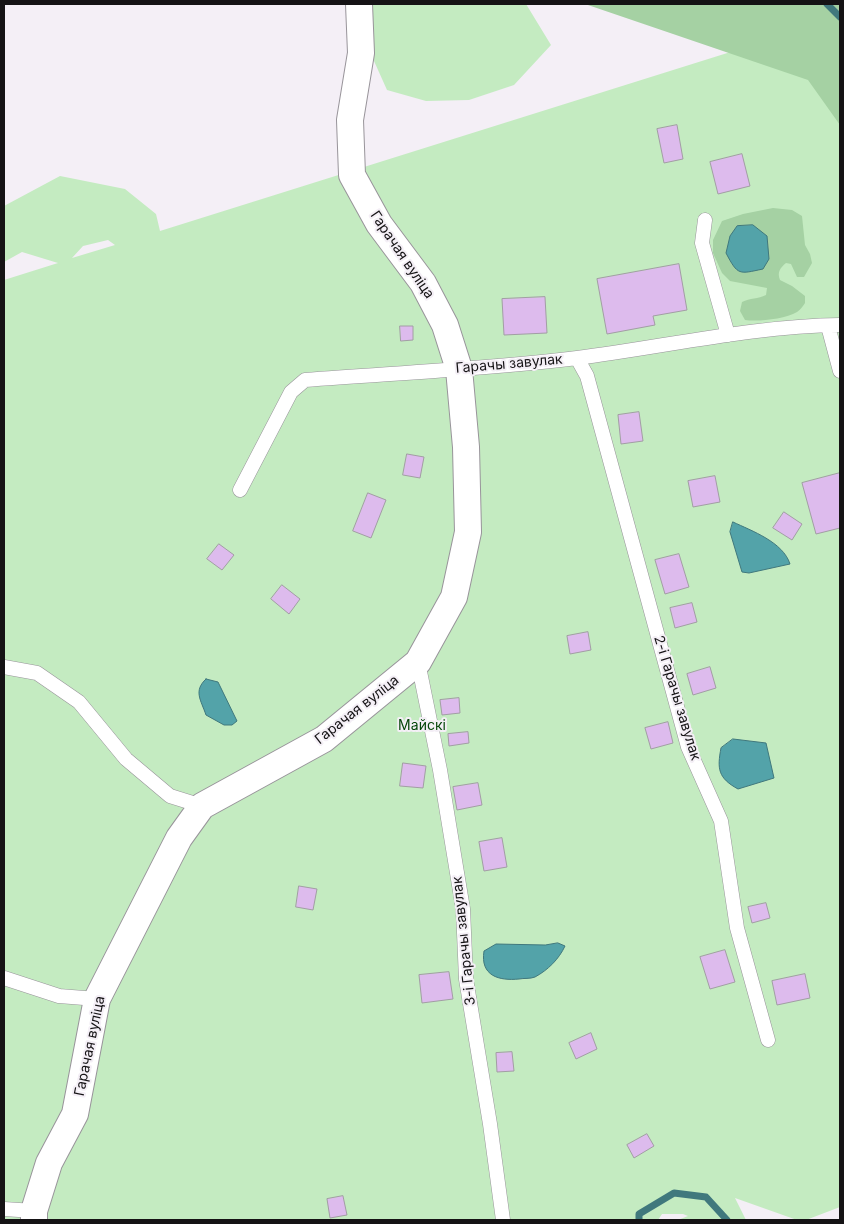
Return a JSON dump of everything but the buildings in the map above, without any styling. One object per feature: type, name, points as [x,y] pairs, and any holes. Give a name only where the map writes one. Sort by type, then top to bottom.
[{"type":"street","name":"Гарачая вуліца","points":[[34,1216],[48,1163],[75,1114],[98,999],[179,838],[202,806],[324,739],[418,662],[454,597],[468,532],[466,447],[459,369],[445,326],[423,283],[379,224],[352,175],[350,120],[361,54],[359,4]]},
{"type":"lane","points":[[704,220],[702,243],[728,335]]},
{"type":"lane","name":"Гарачы завулак","points":[[240,490],[291,392],[305,380],[577,358],[728,335],[834,326]]},
{"type":"lane","points":[[834,326],[840,371]]},
{"type":"lane","name":"2-і Гарачы завулак","points":[[577,358],[587,376],[688,747],[721,821],[737,928],[768,1040]]},
{"type":"lane","name":"3-і Гарачы завулак","points":[[418,662],[440,770],[463,909],[466,979],[490,1124],[503,1220]]},
{"type":"lane","points":[[4,667],[37,673],[79,702],[126,759],[170,796],[202,806]]},
{"type":"lane","points":[[4,978],[59,996],[98,999]]},
{"type":"lane","points":[[4,1209],[34,1216]]},
{"type":"green space","points":[[370,4],[526,4],[551,45],[514,85],[469,100],[426,101],[387,90],[374,61],[367,24]]},
{"type":"green space","points":[[585,4],[840,4],[840,125],[808,80]]},
{"type":"green space","name":"Майскі","points":[[807,28],[840,94],[840,1207],[806,1220],[797,1220],[735,1198],[746,1220],[678,1220],[688,1216],[683,1214],[662,1214],[658,1220],[4,1220],[4,280],[58,263],[22,252],[4,262],[4,206],[60,176],[125,189],[156,214],[160,231]],"holes":[[[108,240],[115,245],[72,258],[83,246]]]},
{"type":"green space","points":[[773,208],[792,210],[802,216],[805,245],[812,263],[804,277],[797,277],[791,264],[786,263],[781,268],[779,275],[780,280],[805,296],[805,303],[797,312],[779,318],[745,320],[740,311],[742,302],[766,295],[767,288],[730,281],[722,273],[713,253],[713,240],[722,221],[743,214]]},
{"type":"water","points":[[753,225],[767,236],[769,259],[763,269],[740,272],[733,266],[726,253],[730,236],[737,226]]},
{"type":"water","points":[[733,522],[758,533],[774,543],[781,549],[790,564],[749,573],[742,572],[730,532]]},
{"type":"water","points":[[206,679],[218,682],[237,721],[232,725],[224,725],[206,715],[199,692],[202,683]]},
{"type":"water","points":[[733,739],[766,743],[774,778],[738,789],[726,781],[719,767],[721,748]]},
{"type":"water","points":[[558,943],[565,946],[560,955],[549,968],[533,978],[498,978],[492,975],[485,966],[484,951],[496,944],[545,945]]},
{"type":"waterway","points":[[827,4],[840,17]]},
{"type":"waterway","points":[[639,1220],[639,1214],[674,1193],[706,1197],[727,1220]]}]
